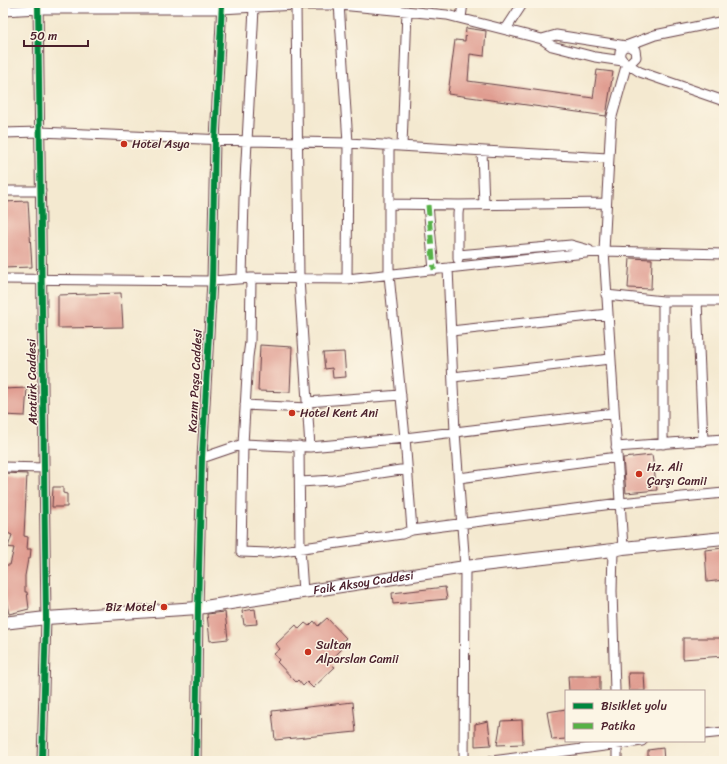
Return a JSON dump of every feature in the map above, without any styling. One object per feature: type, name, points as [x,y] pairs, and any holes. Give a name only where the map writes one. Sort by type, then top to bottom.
[{"type":"main road","name":"Faik Aksoy Caddesi","points":[[3,623],[46,618],[198,608],[465,567],[724,538]]},
{"type":"street","points":[[461,18],[463,3]]},
{"type":"street","points":[[506,29],[523,3]]},
{"type":"street","points":[[3,11],[38,6],[221,6],[254,8],[339,4],[447,15],[542,39],[552,46],[595,57],[625,62],[634,60],[636,54],[633,47],[556,35],[542,39]]},
{"type":"street","points":[[339,4],[348,143],[347,279]]},
{"type":"street","name":"Atatürk Caddesi","points":[[38,6],[46,618],[42,761]]},
{"type":"street","name":"Kazım Paşa Caddesi","points":[[196,761],[202,458],[212,281],[215,140],[221,6]]},
{"type":"street","points":[[296,6],[299,279],[310,447]]},
{"type":"street","points":[[254,8],[244,199],[246,278],[250,342],[242,444],[241,552],[268,553],[402,534],[412,530],[462,523],[620,503],[724,493]]},
{"type":"street","points":[[402,146],[407,11]]},
{"type":"street","points":[[724,21],[655,36],[623,47],[619,54],[625,62],[640,72],[724,101]]},
{"type":"street","points":[[615,690],[612,591],[618,549],[620,503],[608,314],[599,251],[605,203],[611,120],[625,62]]},
{"type":"street","points":[[3,133],[40,132],[215,140],[348,143],[608,158]]},
{"type":"street","points":[[389,145],[389,274],[405,438],[412,530]]},
{"type":"street","points":[[482,151],[484,205]]},
{"type":"street","points":[[3,190],[41,191]]},
{"type":"street","points":[[389,204],[484,205],[605,203]]},
{"type":"street","points":[[428,204],[434,270]]},
{"type":"street","points":[[458,267],[459,205]]},
{"type":"street","points":[[458,255],[571,245],[599,251]]},
{"type":"street","points":[[3,279],[212,281],[246,278],[347,279],[599,251],[724,254]]},
{"type":"street","points":[[448,268],[455,432],[465,567],[464,761]]},
{"type":"street","points":[[606,295],[663,301],[724,302]]},
{"type":"street","points":[[663,301],[663,444]]},
{"type":"street","points":[[697,301],[702,441]]},
{"type":"street","points":[[451,331],[608,314]]},
{"type":"street","points":[[453,377],[610,359]]},
{"type":"street","points":[[245,405],[307,405],[401,395]]},
{"type":"street","points":[[202,458],[242,444],[310,447],[405,438],[614,413]]},
{"type":"street","points":[[616,447],[724,439]]},
{"type":"street","points":[[299,446],[300,548],[303,592]]},
{"type":"street","points":[[459,478],[617,457]]},
{"type":"street","points":[[3,466],[44,468]]},
{"type":"street","points":[[300,482],[334,480],[407,469]]},
{"type":"street","points":[[705,734],[724,732]]},
{"type":"street","points":[[492,761],[617,742],[617,761]]},
{"type":"building","points":[[466,28],[486,31],[484,56],[470,54],[468,81],[593,98],[597,70],[613,72],[606,116],[448,94],[455,40],[465,41]]},
{"type":"building","points":[[28,201],[32,267],[3,268],[3,202]]},
{"type":"building","points":[[630,258],[652,259],[651,289],[628,288]]},
{"type":"building","points":[[121,293],[123,327],[58,328],[58,295]]},
{"type":"building","points":[[260,345],[292,347],[290,392],[258,391]]},
{"type":"building","points":[[344,352],[346,377],[333,378],[332,368],[325,369],[323,353]]},
{"type":"building","points":[[27,388],[25,416],[3,415],[3,389]]},
{"type":"building","name":"Hz. Ali Çarşı Camii","points":[[652,455],[657,490],[626,493],[623,458]]},
{"type":"building","points":[[3,473],[27,474],[24,536],[28,537],[27,549],[31,549],[25,576],[25,592],[27,592],[29,609],[9,614],[3,587],[3,565],[10,565],[14,548],[8,547],[12,535],[3,531]]},
{"type":"building","points":[[53,487],[63,487],[63,493],[67,494],[67,507],[52,507]]},
{"type":"building","points":[[724,548],[724,580],[707,582],[705,550]]},
{"type":"building","points":[[445,587],[447,599],[393,604],[392,593]]},
{"type":"building","points":[[255,609],[257,624],[244,625],[242,611]]},
{"type":"building","points":[[225,612],[228,639],[210,641],[207,614]]},
{"type":"building","name":"Sultan Alparslan Camii","points":[[327,618],[346,638],[337,646],[341,650],[336,655],[339,658],[332,665],[335,667],[313,688],[307,682],[303,686],[298,680],[296,682],[277,662],[279,660],[274,654],[280,649],[276,644],[296,625],[299,629],[305,623],[309,626],[314,621],[318,626]]},
{"type":"building","points":[[683,638],[724,638],[724,656],[683,659]]},
{"type":"building","points":[[628,673],[644,673],[645,690],[629,690]]},
{"type":"building","points":[[568,676],[600,676],[600,690],[569,690]]},
{"type":"building","points":[[353,702],[356,732],[275,740],[272,711]]},
{"type":"building","points":[[565,709],[565,739],[552,740],[547,712]]},
{"type":"building","points":[[522,720],[523,744],[497,745],[501,721]]},
{"type":"building","points":[[488,721],[491,745],[475,746],[475,724]]},
{"type":"building","points":[[663,748],[664,761],[648,761],[648,750]]},
{"type":"marked path","points":[[428,205],[434,270]]},
{"type":"cycle path","points":[[38,3],[46,618],[42,761]]},
{"type":"cycle path","points":[[196,761],[202,458],[212,281],[215,140],[222,3]]},
{"type":"place","name":"Hotel Asya","points":[[124,144]]},
{"type":"place","name":"Hotel Kent Ani","points":[[292,413]]},
{"type":"place","name":"Hz. Ali Çarşı Camii","points":[[639,474]]},
{"type":"place","name":"Biz Motel","points":[[164,607]]},
{"type":"place","name":"Sultan Alparslan Camii","points":[[308,652]]}]
